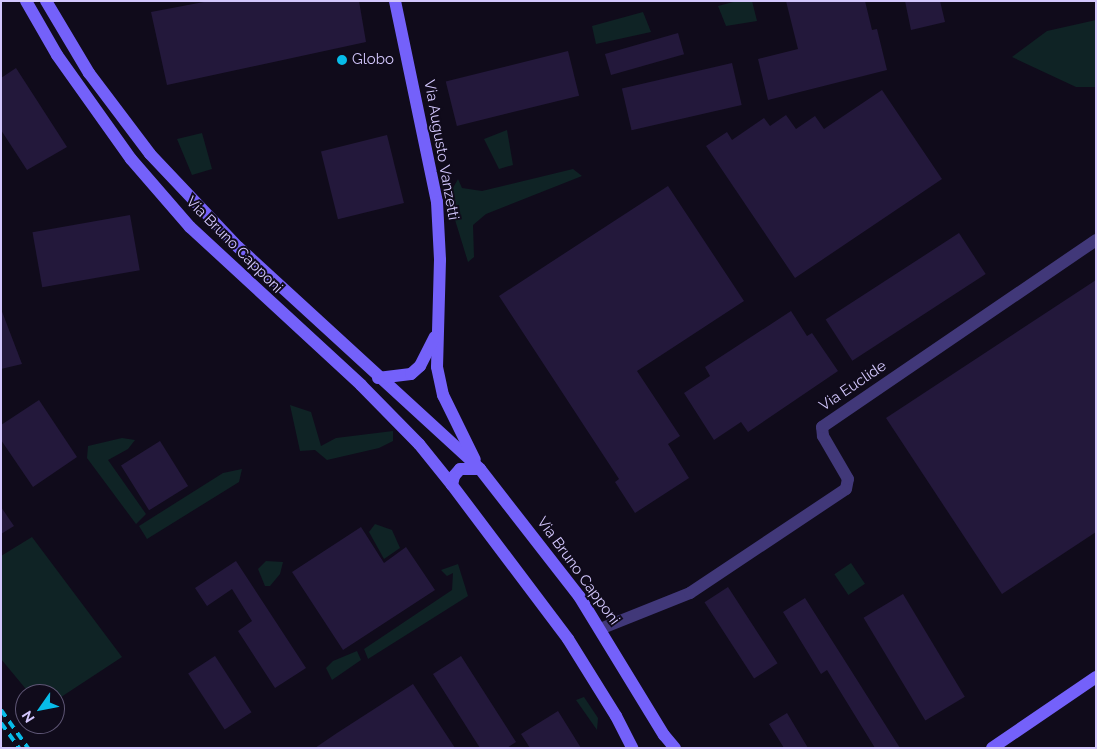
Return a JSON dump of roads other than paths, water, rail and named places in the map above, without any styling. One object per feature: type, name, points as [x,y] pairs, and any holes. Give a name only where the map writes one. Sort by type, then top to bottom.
[{"type":"main road","name":"Via Bruno Capponi","points":[[26,1],[57,55],[131,159],[190,227],[360,385],[419,444],[568,639],[616,716],[632,748]]},
{"type":"main road","name":"Via Bruno Capponi","points":[[46,1],[88,73],[150,154],[238,247],[378,378],[480,469],[579,596],[664,735],[675,748]]},
{"type":"main road","name":"Via Augusto Vanzetti","points":[[395,1],[437,202],[440,260],[435,337],[443,395],[480,469]]},
{"type":"main road","name":"Via Augusto Vanzetti","points":[[378,378],[412,374],[420,366],[435,337]]},
{"type":"main road","points":[[452,485],[460,469],[480,469]]},
{"type":"main road","points":[[992,748],[1096,677]]},
{"type":"street","name":"Via Euclide","points":[[600,629],[690,593],[846,489],[848,479],[823,436],[822,427],[1096,240]]},
{"type":"railway","points":[[1,710],[28,748]]},
{"type":"railway","points":[[1,723],[19,748]]},
{"type":"place","name":"Globo","points":[[342,60]]}]
